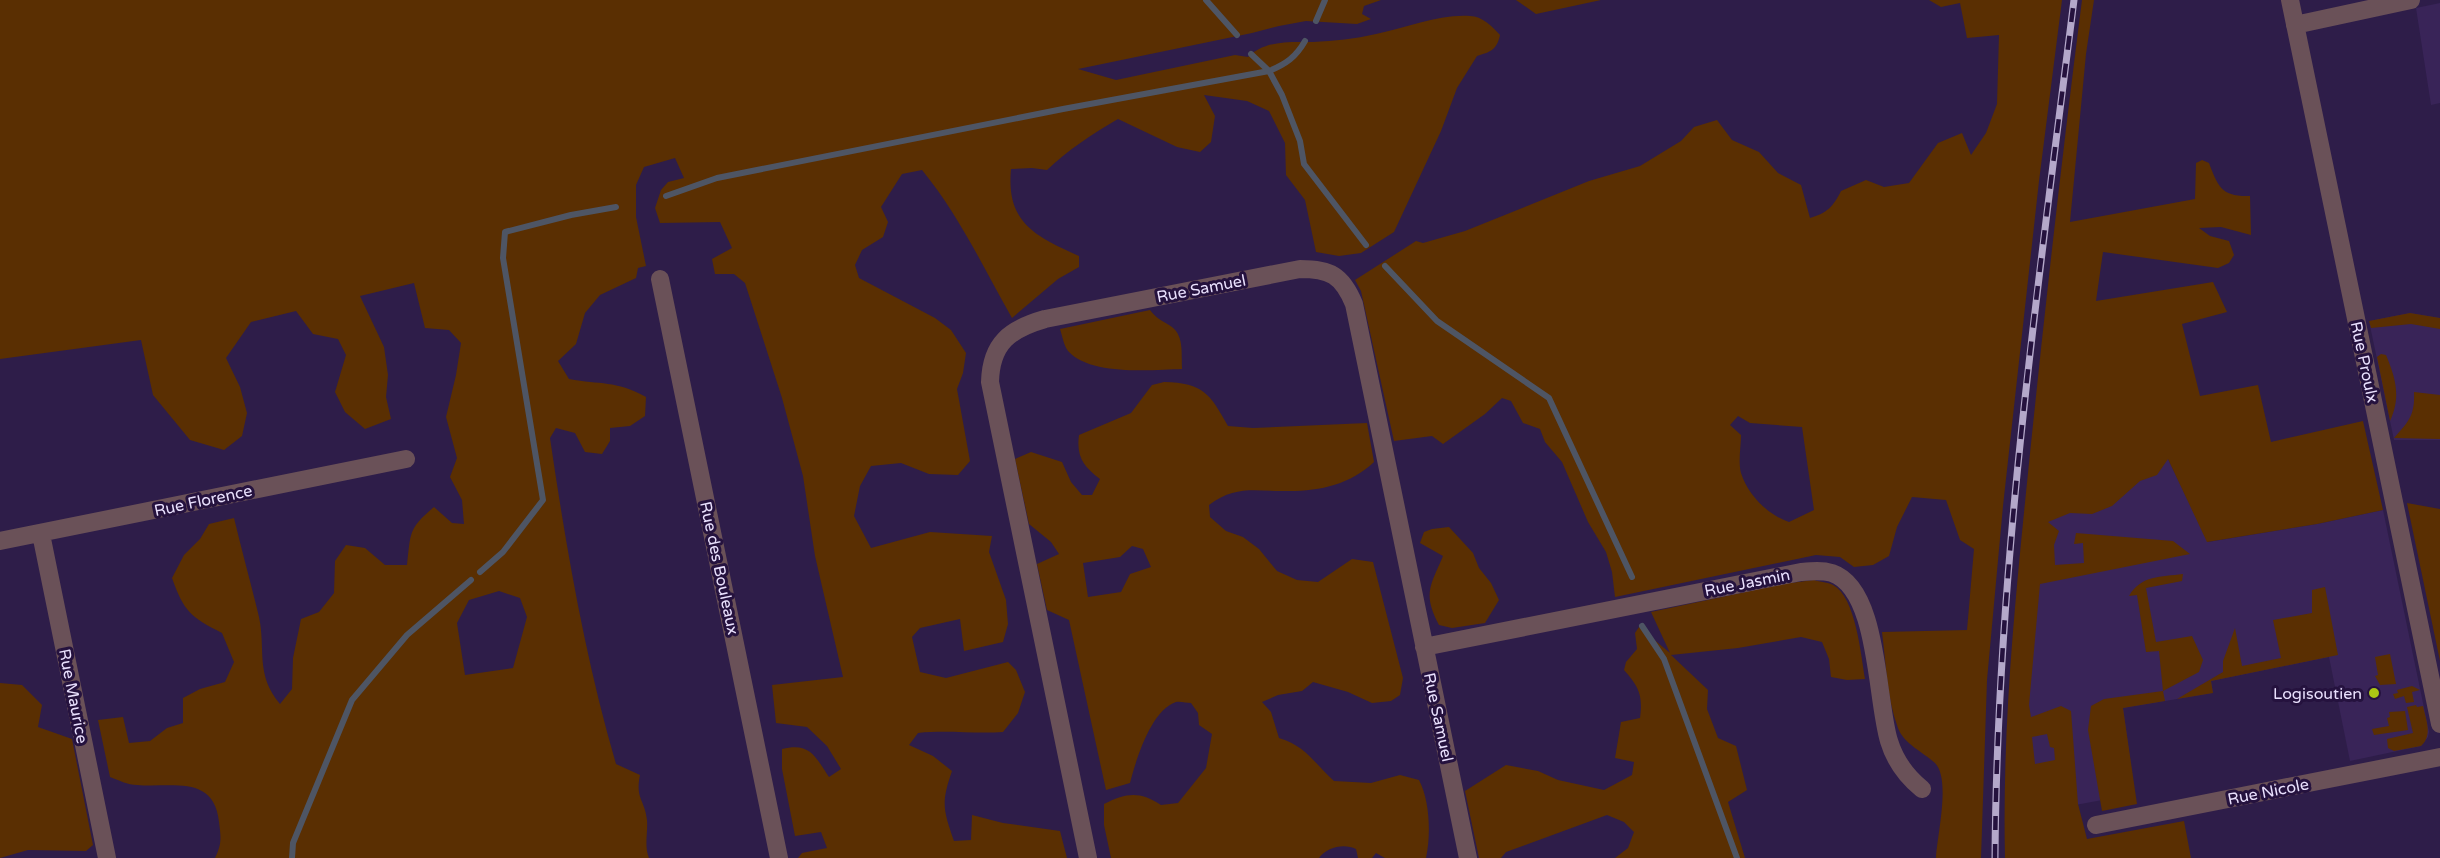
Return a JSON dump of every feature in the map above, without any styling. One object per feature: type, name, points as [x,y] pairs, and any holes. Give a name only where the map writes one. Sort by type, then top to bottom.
[{"type":"street","name":"Rue Proulx","points":[[2290,0],[2440,724]]},
{"type":"street","points":[[2295,25],[2411,0]]},
{"type":"street","name":"Rue Samuel","points":[[1088,858],[990,381],[994,355],[1002,342],[1026,324],[1300,269],[1318,269],[1340,280],[1348,289],[1354,304],[1468,858]]},
{"type":"street","name":"Rue des Bouleaux","points":[[660,279],[779,858]]},
{"type":"street","name":"Rue Florence","points":[[0,541],[406,459]]},
{"type":"street","name":"Rue Maurice","points":[[41,534],[107,858]]},
{"type":"street","name":"Rue Jasmin","points":[[1424,646],[1801,572],[1818,570],[1834,574],[1848,584],[1858,597],[1864,611],[1870,629],[1889,743],[1904,772],[1922,789]]},
{"type":"street","name":"Rue Nicole","points":[[2096,825],[2440,757]]},
{"type":"shaded area","points":[[0,0],[1381,0],[1364,6],[1362,14],[1371,19],[1357,24],[1306,21],[1078,69],[1116,80],[1235,55],[1248,57],[1262,47],[1278,43],[1321,42],[1352,38],[1446,17],[1479,18],[1491,25],[1500,35],[1492,50],[1477,56],[1457,88],[1441,131],[1394,232],[1361,253],[1339,256],[1316,252],[1305,200],[1286,175],[1285,143],[1269,111],[1247,101],[1204,95],[1215,116],[1211,142],[1200,152],[1177,147],[1118,119],[1099,130],[1047,170],[1011,169],[1013,203],[1019,215],[1037,234],[1079,256],[1079,267],[1058,279],[1012,318],[959,223],[922,170],[902,174],[881,207],[888,222],[883,237],[862,250],[855,265],[859,278],[935,318],[951,330],[966,353],[963,373],[957,389],[970,461],[958,475],[929,474],[901,463],[871,466],[860,486],[854,516],[871,548],[930,532],[992,536],[989,552],[1006,600],[1008,624],[1003,642],[964,651],[960,619],[920,628],[912,637],[920,672],[946,678],[1008,662],[1016,670],[1025,692],[1018,713],[1003,732],[918,733],[909,745],[933,756],[952,771],[946,791],[945,806],[954,841],[971,840],[972,815],[1003,823],[1060,831],[1067,858],[798,858],[802,853],[827,848],[821,832],[795,836],[782,769],[782,749],[799,747],[811,752],[829,777],[841,769],[827,746],[807,727],[776,723],[772,685],[843,677],[815,556],[803,476],[782,398],[745,283],[734,274],[715,274],[712,259],[732,248],[720,222],[660,223],[655,208],[661,190],[668,182],[684,178],[675,158],[644,167],[636,185],[636,217],[646,266],[638,268],[636,278],[600,295],[585,313],[576,344],[558,361],[569,379],[616,385],[646,397],[645,416],[630,426],[610,428],[610,441],[602,454],[585,452],[575,433],[556,428],[550,438],[570,561],[595,684],[616,764],[640,775],[639,795],[646,813],[646,844],[649,858],[215,858],[220,844],[220,832],[215,807],[209,796],[189,787],[134,785],[110,777],[98,720],[123,717],[129,743],[150,741],[167,728],[183,723],[183,698],[200,689],[225,682],[234,662],[222,633],[190,612],[181,599],[172,578],[184,555],[200,539],[209,524],[234,518],[259,617],[264,672],[272,693],[280,704],[292,689],[293,658],[301,619],[319,612],[334,593],[335,561],[346,545],[365,548],[385,565],[407,565],[412,532],[419,521],[434,507],[452,523],[464,524],[462,500],[450,477],[457,458],[446,417],[461,343],[449,330],[425,328],[414,283],[360,296],[384,347],[388,375],[386,397],[391,419],[365,429],[345,412],[335,392],[346,355],[338,339],[313,334],[296,311],[251,322],[226,358],[240,387],[247,413],[242,436],[224,450],[190,440],[153,395],[141,340],[0,359]],"holes":[[[499,591],[520,598],[527,617],[513,668],[465,675],[457,623],[469,600]]]},
{"type":"shaded area","points":[[1516,0],[1601,0],[1536,14]]},
{"type":"shaded area","points":[[1929,0],[2062,0],[2039,181],[2003,506],[1987,680],[1981,858],[1936,858],[1943,794],[1940,771],[1935,763],[1905,739],[1898,728],[1889,693],[1882,632],[1967,630],[1974,549],[1960,540],[1946,500],[1912,497],[1897,527],[1889,556],[1873,565],[1854,567],[1840,557],[1816,555],[1615,597],[1612,572],[1606,552],[1588,522],[1562,462],[1545,442],[1540,429],[1523,423],[1511,401],[1502,398],[1485,414],[1443,444],[1432,436],[1394,441],[1361,291],[1355,280],[1416,241],[1423,243],[1465,231],[1589,181],[1640,166],[1681,141],[1694,127],[1717,120],[1732,140],[1759,152],[1778,173],[1801,185],[1810,218],[1829,209],[1841,191],[1866,180],[1884,187],[1909,183],[1938,143],[1962,133],[1971,155],[1986,133],[1997,104],[1999,35],[1967,38],[1960,3],[1941,7]],"holes":[[[1738,416],[1750,423],[1802,427],[1814,510],[1789,522],[1766,509],[1748,489],[1741,473],[1741,435],[1730,425]]]},
{"type":"shaded area","points":[[2082,0],[2094,0],[2086,54],[2070,222],[2195,199],[2196,163],[2202,160],[2209,163],[2222,189],[2233,195],[2250,196],[2251,235],[2221,227],[2199,228],[2210,236],[2229,241],[2234,255],[2229,263],[2218,268],[2103,252],[2096,301],[2213,282],[2227,312],[2182,324],[2200,396],[2258,385],[2271,442],[2363,421],[2383,510],[2317,524],[2207,542],[2168,459],[2157,475],[2140,481],[2112,506],[2092,514],[2070,513],[2048,522],[2059,531],[2054,545],[2055,565],[2084,563],[2083,543],[2074,544],[2076,533],[2173,541],[2190,554],[2040,584],[2029,705],[2031,717],[2061,706],[2071,711],[2078,804],[2087,839],[2184,821],[2191,858],[2005,858],[2006,761],[2014,617],[2040,355]],"holes":[[[2047,734],[2050,747],[2054,748],[2055,760],[2035,764],[2032,737]]]},
{"type":"shaded area","points":[[2440,3],[2440,103],[2431,105],[2416,8]]},
{"type":"shaded area","points":[[1150,310],[1178,334],[1182,369],[1106,368],[1078,359],[1065,346],[1060,329]]},
{"type":"shaded area","points":[[2410,313],[2440,318],[2440,440],[2394,440],[2369,321]]},
{"type":"shaded area","points":[[2410,313],[2440,318],[2440,329],[2411,324],[2371,328],[2369,321]]},
{"type":"shaded area","points":[[2381,354],[2386,355],[2396,388],[2395,404],[2390,421],[2377,357]]},
{"type":"shaded area","points":[[1164,382],[1197,388],[1210,398],[1228,426],[1253,428],[1367,423],[1374,462],[1356,476],[1335,485],[1313,490],[1248,490],[1229,494],[1209,505],[1210,517],[1226,531],[1243,537],[1259,549],[1277,571],[1297,580],[1318,582],[1352,559],[1373,562],[1403,678],[1400,695],[1391,701],[1372,703],[1348,692],[1313,682],[1302,691],[1278,695],[1262,702],[1271,712],[1279,738],[1303,750],[1334,781],[1371,783],[1400,775],[1419,780],[1423,788],[1428,818],[1429,839],[1426,858],[1385,858],[1376,853],[1372,858],[1358,858],[1356,849],[1341,846],[1326,851],[1319,858],[1111,858],[1104,825],[1104,804],[1133,795],[1146,797],[1161,805],[1178,803],[1206,768],[1212,734],[1199,725],[1198,713],[1191,703],[1176,702],[1167,707],[1152,725],[1136,762],[1130,783],[1106,790],[1069,620],[1047,610],[1037,564],[1059,554],[1051,542],[1029,524],[1015,459],[1031,452],[1062,462],[1071,482],[1082,495],[1092,495],[1100,479],[1082,461],[1078,443],[1079,435],[1131,413],[1152,385]],"holes":[[[1132,546],[1143,549],[1151,567],[1130,574],[1121,592],[1088,597],[1083,563],[1120,557]]]},
{"type":"shaded area","points":[[2414,392],[2440,395],[2440,439],[2394,438],[2410,417]]},
{"type":"shaded area","points":[[2168,459],[2208,542],[2317,524],[2383,510],[2429,732],[2428,737],[2421,746],[2350,761],[2329,657],[2211,681],[2213,693],[2123,708],[2135,794],[2015,816],[2042,477]]},
{"type":"shaded area","points":[[2407,503],[2440,509],[2440,661]]},
{"type":"shaded area","points":[[1449,527],[1473,553],[1479,568],[1491,583],[1499,600],[1485,623],[1452,628],[1439,625],[1434,614],[1430,589],[1443,556],[1420,543],[1424,532]]},
{"type":"shaded area","points":[[2183,574],[2182,581],[2146,588],[2156,642],[2192,636],[2203,660],[2199,672],[2163,691],[2159,651],[2146,652],[2137,595],[2129,596],[2139,584],[2152,578]]},
{"type":"shaded area","points":[[1814,580],[1833,585],[1847,602],[1856,628],[1865,679],[1847,680],[1831,677],[1829,659],[1822,642],[1801,637],[1738,648],[1671,655],[1708,690],[1707,709],[1718,738],[1736,746],[1747,790],[1728,802],[1745,858],[1615,858],[1628,848],[1634,832],[1624,822],[1607,815],[1506,852],[1501,858],[1479,858],[1465,791],[1506,765],[1538,771],[1558,780],[1604,790],[1632,775],[1634,762],[1615,758],[1621,722],[1640,718],[1639,692],[1624,670],[1626,662],[1637,649],[1635,633],[1639,627],[1670,653],[1651,612],[1783,584]]},
{"type":"shaded area","points":[[2325,587],[2338,655],[2211,681],[2213,693],[2177,699],[2223,672],[2223,661],[2235,628],[2242,666],[2281,658],[2273,620],[2312,613],[2312,590]]},
{"type":"shaded area","points":[[2390,654],[2396,684],[2380,685],[2375,676],[2378,675],[2375,657]]},
{"type":"shaded area","points":[[0,683],[22,685],[42,705],[38,727],[72,739],[93,845],[86,851],[28,850],[0,858]]},
{"type":"shaded area","points":[[2412,686],[2420,690],[2412,692],[2414,702],[2406,703],[2404,696],[2395,699],[2393,694],[2398,693],[2397,690]]},
{"type":"shaded area","points":[[2163,691],[2165,701],[2123,708],[2137,804],[2102,811],[2088,730],[2091,706],[2104,699]]},
{"type":"shaded area","points":[[2416,705],[2417,707],[2423,706],[2426,717],[2428,732],[2425,742],[2421,746],[2394,751],[2388,748],[2387,739],[2413,733],[2407,707]]},
{"type":"shaded area","points":[[2405,711],[2408,730],[2374,735],[2372,729],[2389,726],[2387,718],[2390,717],[2389,712]]},
{"type":"waterway","points":[[1206,0],[1237,35]]},
{"type":"waterway","points":[[1316,21],[1325,0]]},
{"type":"waterway","points":[[666,196],[717,178],[1063,109],[1269,71],[1290,59],[1305,41]]},
{"type":"waterway","points":[[1251,54],[1269,71],[1282,95],[1300,141],[1304,164],[1366,245]]},
{"type":"waterway","points":[[480,572],[503,552],[543,500],[503,258],[505,232],[571,215],[616,207]]},
{"type":"waterway","points":[[1385,266],[1437,321],[1549,398],[1632,577]]},
{"type":"waterway","points":[[292,858],[293,843],[352,700],[407,635],[471,580]]},
{"type":"waterway","points":[[1642,626],[1664,659],[1737,858]]},
{"type":"railway","points":[[1995,858],[1997,750],[2011,535],[2034,321],[2074,0]]},
{"type":"place","name":"Logisoutien","points":[[2374,693]]}]
